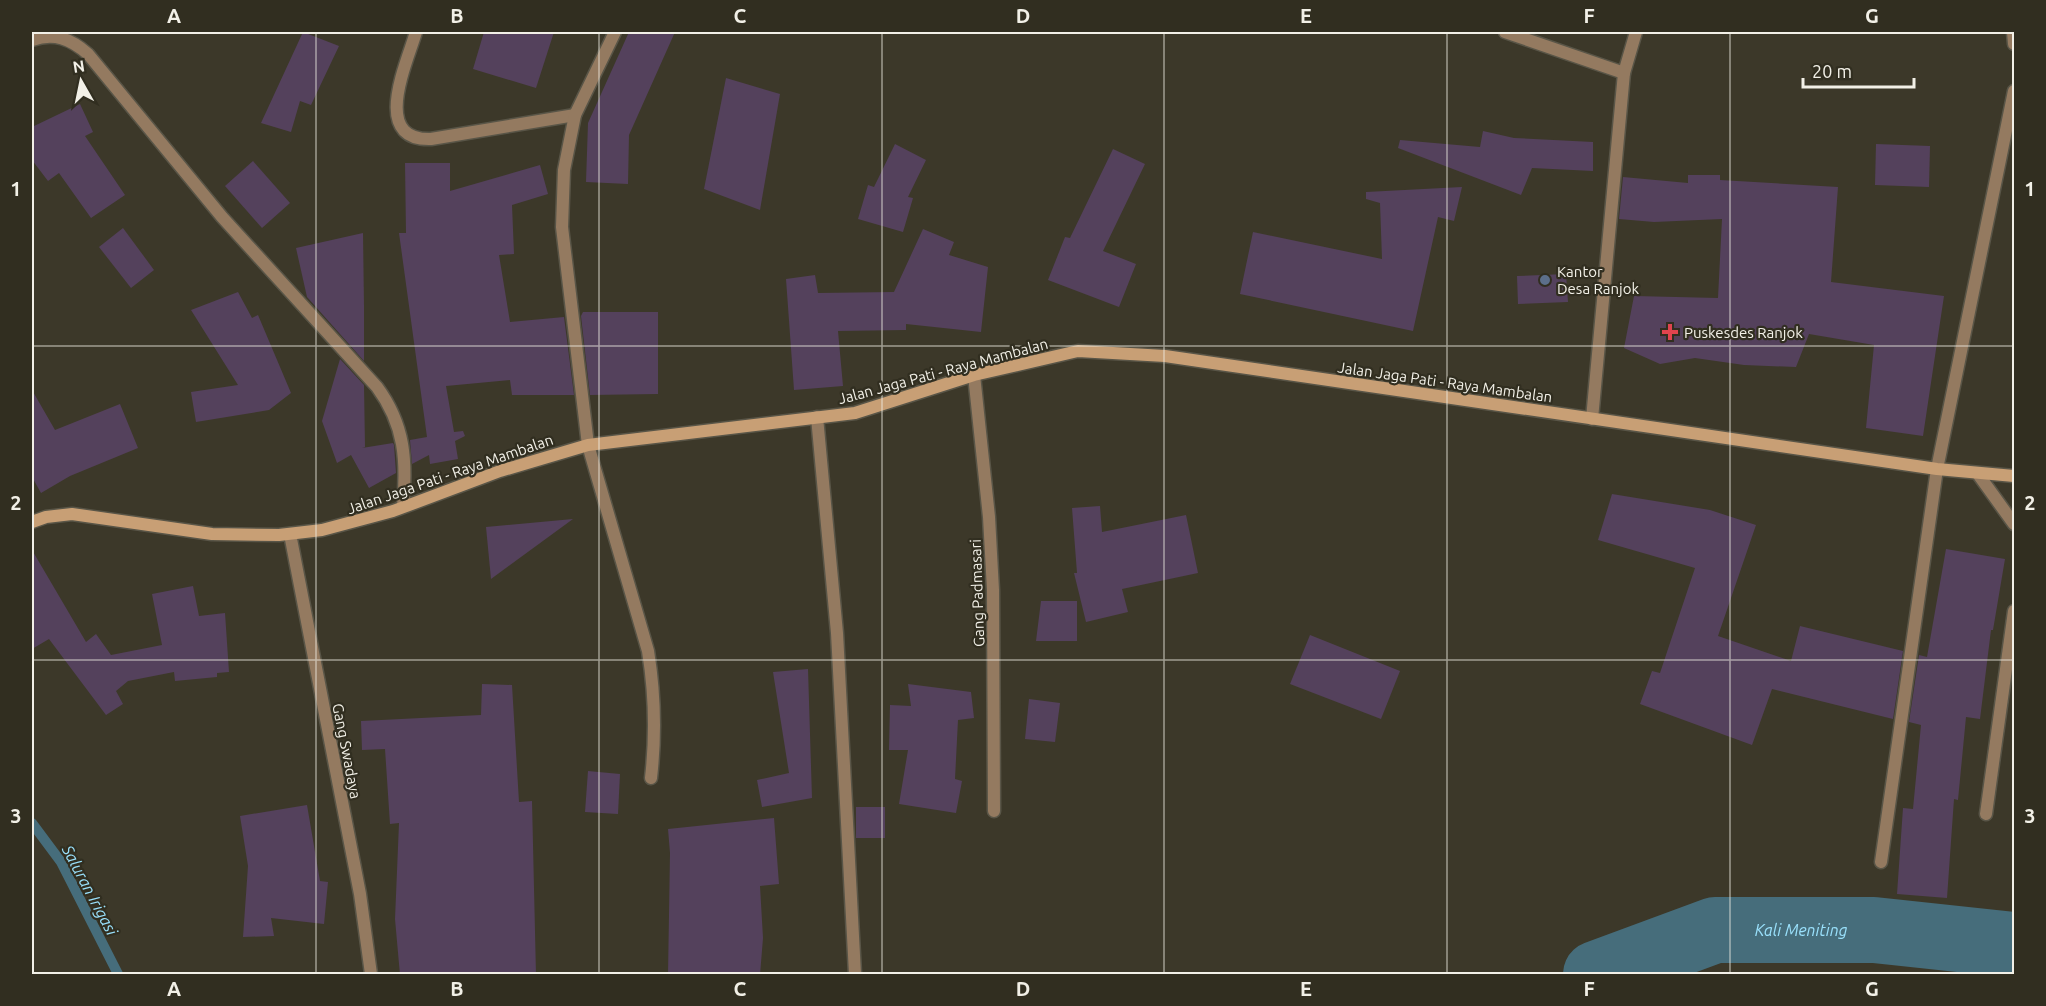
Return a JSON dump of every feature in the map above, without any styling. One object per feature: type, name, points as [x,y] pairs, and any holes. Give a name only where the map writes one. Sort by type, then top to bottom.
[{"type":"street","points":[[416,32],[395,101],[399,123],[410,135],[431,139],[574,115]]},
{"type":"street","points":[[615,32],[574,115],[564,170],[562,227],[588,445],[650,661],[656,714],[651,777]]},
{"type":"street","points":[[1505,32],[1624,73]]},
{"type":"street","points":[[1592,419],[1624,73],[1636,32]]},
{"type":"street","points":[[2013,32],[2014,44]]},
{"type":"street","points":[[32,40],[41,37],[58,37],[74,43],[88,54],[222,218],[376,387],[389,404],[404,442],[406,463],[404,506]]},
{"type":"street","points":[[1881,862],[1937,469],[2014,91]]},
{"type":"street","name":"Jalan Jaga Pati - Raya Mambalan","points":[[32,522],[46,517],[72,514],[212,534],[290,534],[358,522],[521,464],[588,445],[817,417],[877,407],[974,375],[1078,351],[1144,355],[1937,469],[2014,476]]},
{"type":"street","name":"Gang Padmasari","points":[[974,375],[993,590],[994,811]]},
{"type":"street","points":[[817,417],[837,633],[855,975]]},
{"type":"street","points":[[1978,474],[2014,524]]},
{"type":"street","name":"Gang Swadaya","points":[[290,534],[360,894],[371,975]]},
{"type":"street","points":[[1986,814],[2014,611]]},
{"type":"building","points":[[303,32],[339,46],[311,105],[300,101],[291,132],[261,123]]},
{"type":"building","points":[[484,32],[554,32],[536,88],[473,69]]},
{"type":"building","points":[[629,32],[675,32],[629,135],[628,184],[586,182],[588,123]]},
{"type":"building","points":[[726,78],[780,94],[760,210],[704,189]]},
{"type":"building","points":[[80,104],[93,132],[85,136],[125,195],[91,218],[59,173],[48,181],[32,160],[32,127]]},
{"type":"building","points":[[1483,131],[1514,138],[1593,142],[1593,171],[1532,168],[1521,195],[1398,148],[1400,140],[1480,147]]},
{"type":"building","points":[[895,144],[926,160],[908,197],[913,198],[903,232],[858,219],[868,185],[874,187]]},
{"type":"building","points":[[1876,144],[1930,146],[1929,187],[1875,185]]},
{"type":"building","points":[[1113,149],[1145,164],[1103,251],[1136,264],[1119,307],[1048,280],[1065,237],[1070,238]]},
{"type":"building","points":[[253,161],[290,203],[262,228],[225,186]]},
{"type":"building","points":[[405,163],[450,163],[450,191],[540,165],[548,194],[512,205],[514,254],[499,255],[510,322],[564,317],[574,395],[512,395],[510,380],[446,386],[454,432],[463,431],[465,436],[455,441],[458,459],[430,464],[429,455],[412,464],[410,440],[427,437],[399,233],[406,233]]},
{"type":"building","points":[[1688,175],[1720,175],[1720,180],[1838,187],[1831,282],[1944,296],[1923,436],[1866,428],[1874,345],[1809,334],[1796,367],[1744,365],[1695,358],[1660,364],[1624,348],[1634,296],[1718,298],[1722,219],[1654,222],[1619,219],[1623,177],[1688,183]]},
{"type":"building","points":[[1462,187],[1454,221],[1438,217],[1413,331],[1240,294],[1253,232],[1382,259],[1380,203],[1366,199],[1366,192]]},
{"type":"building","points":[[123,228],[154,270],[131,288],[99,247]]},
{"type":"building","points":[[923,229],[954,242],[949,255],[988,267],[981,332],[906,324],[906,330],[838,331],[843,386],[794,390],[786,279],[815,275],[818,293],[894,292]]},
{"type":"building","points":[[363,233],[364,361],[307,297],[296,248]]},
{"type":"building","points":[[1566,274],[1568,302],[1518,304],[1517,276]]},
{"type":"building","points":[[238,292],[252,318],[258,315],[291,393],[269,410],[196,422],[191,392],[238,385],[191,310]]},
{"type":"building","points":[[583,312],[658,312],[658,394],[590,395],[581,316]]},
{"type":"building","points":[[340,359],[364,385],[365,447],[362,448],[393,443],[394,445],[396,473],[369,488],[351,455],[337,463],[322,421]]},
{"type":"building","points":[[32,390],[55,430],[120,404],[138,448],[70,476],[41,493],[32,477]]},
{"type":"building","points":[[1612,494],[1710,510],[1756,525],[1718,636],[1791,661],[1800,626],[1903,651],[1893,719],[1772,689],[1752,745],[1640,704],[1652,671],[1660,673],[1695,568],[1598,540]]},
{"type":"building","points":[[1100,506],[1102,532],[1186,515],[1198,573],[1122,589],[1128,612],[1086,622],[1074,573],[1077,573],[1072,508]]},
{"type":"building","points":[[573,519],[491,579],[486,527]]},
{"type":"building","points":[[1946,549],[2005,559],[1993,630],[1991,630],[1980,719],[1966,717],[1958,800],[1954,799],[1947,898],[1897,894],[1903,808],[1913,809],[1921,725],[1909,722],[1919,655],[1927,657]]},
{"type":"building","points":[[32,550],[86,642],[96,634],[111,655],[162,645],[152,594],[193,586],[199,616],[225,613],[229,672],[217,673],[217,677],[175,681],[174,672],[128,681],[116,691],[123,704],[106,715],[49,639],[32,649]]},
{"type":"building","points":[[1041,601],[1077,601],[1077,641],[1036,641]]},
{"type":"building","points":[[1310,635],[1400,671],[1381,719],[1290,684]]},
{"type":"building","points":[[808,669],[812,798],[762,807],[757,780],[789,773],[773,672]]},
{"type":"building","points":[[482,684],[512,685],[519,802],[532,801],[536,975],[400,975],[395,919],[399,823],[390,824],[385,749],[362,750],[361,721],[481,715]]},
{"type":"building","points":[[908,684],[971,692],[974,718],[958,720],[955,779],[962,781],[956,813],[899,804],[908,750],[889,750],[890,705],[911,706]]},
{"type":"building","points":[[1029,699],[1060,703],[1055,742],[1025,739]]},
{"type":"building","points":[[588,771],[620,774],[618,814],[585,812]]},
{"type":"building","points":[[307,805],[320,881],[328,882],[324,924],[271,918],[274,936],[243,937],[248,866],[240,816]]},
{"type":"building","points":[[856,807],[885,807],[885,838],[856,838]]},
{"type":"building","points":[[774,818],[779,884],[760,886],[763,938],[760,975],[668,975],[670,853],[668,829]]},
{"type":"waterway","name":"Saluran Irigasi","points":[[32,823],[61,862],[118,974]]},
{"type":"waterway","name":"Kali Meniting","points":[[1596,974],[1715,930],[1874,930],[2014,945]]},
{"type":"place","name":"Kantor Desa Ranjok","points":[[1545,280]]},
{"type":"place","name":"Puskesdes Ranjok","points":[[1670,332]]}]
